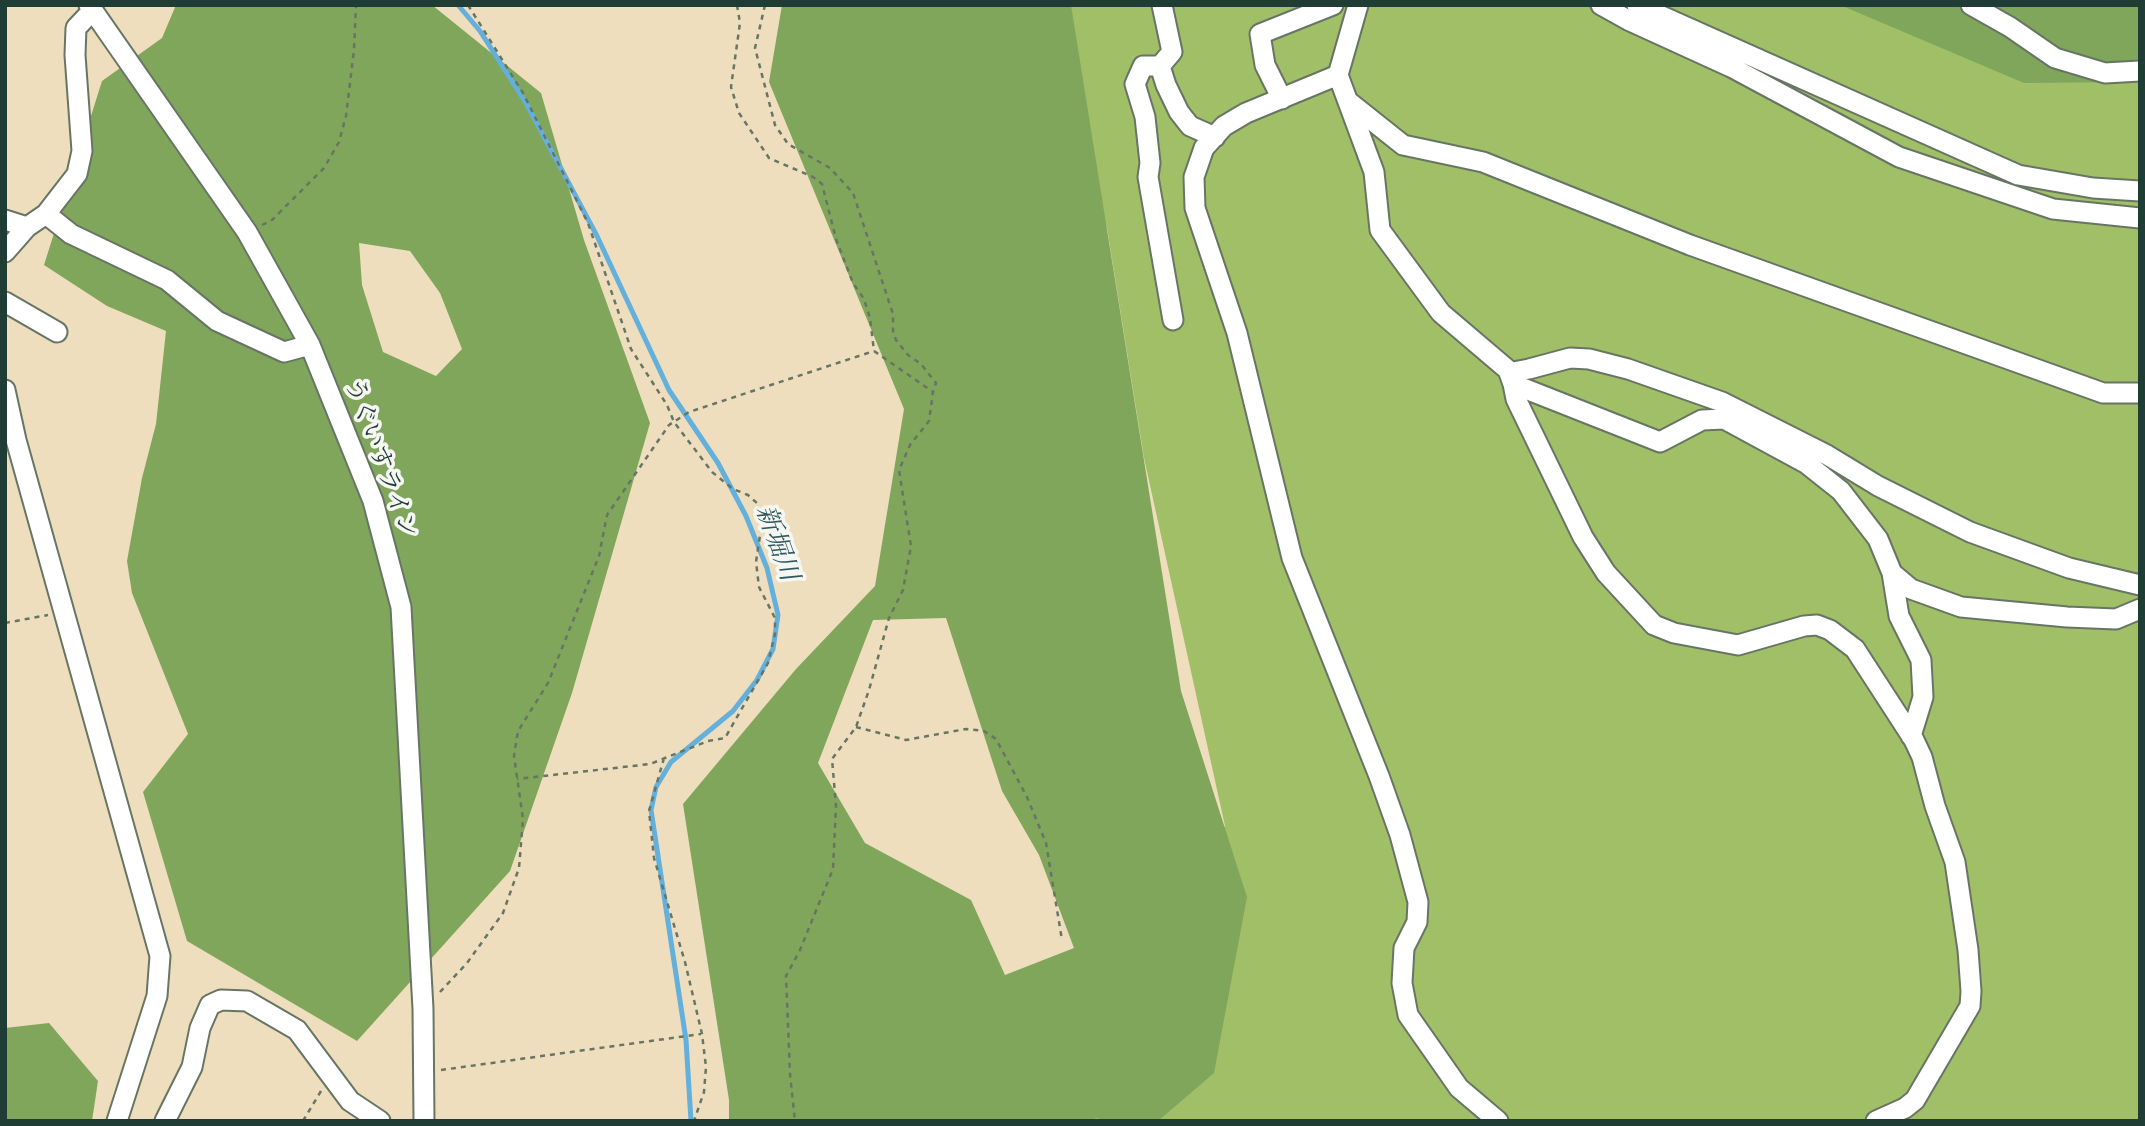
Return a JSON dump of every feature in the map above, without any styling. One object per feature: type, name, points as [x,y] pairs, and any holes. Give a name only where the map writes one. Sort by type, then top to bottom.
[{"type":"street","points":[[1162,5],[1172,52],[1160,66],[1143,66],[1135,84],[1145,117],[1150,163],[1148,177],[1173,320]]},
{"type":"street","points":[[1282,99],[1265,65],[1260,34],[1333,5]]},
{"type":"street","points":[[1358,5],[1338,75],[1374,172],[1380,230],[1441,313],[1511,377],[1660,442],[1702,421],[1724,419],[1807,464],[1841,491],[1878,539],[1892,573],[1899,616],[1921,660],[1923,697],[1911,736]]},
{"type":"street","points":[[1601,5],[1731,67],[1899,157],[2053,209],[2140,218]]},
{"type":"street","points":[[1637,5],[2018,175],[2093,188],[2140,191]]},
{"type":"street","points":[[1971,5],[2010,27],[2055,58],[2105,73],[2140,71]]},
{"type":"street","name":"うぐいすライン","points":[[91,8],[247,232],[310,345],[373,501],[401,607],[422,1009],[424,1121]]},
{"type":"street","points":[[5,252],[27,227],[46,214],[77,174],[82,151],[75,55],[76,28],[91,8]]},
{"type":"street","points":[[1160,66],[1179,112],[1190,126],[1214,137]]},
{"type":"street","points":[[1338,75],[1246,113],[1224,126],[1205,148],[1194,177],[1195,208],[1237,333],[1292,558],[1379,776],[1418,902],[1417,922],[1404,948],[1402,983],[1408,1015],[1459,1088],[1498,1121]]},
{"type":"street","points":[[1348,101],[1404,145],[1483,162],[1690,245],[2103,393],[2140,393]]},
{"type":"street","points":[[46,214],[71,234],[167,280],[217,321],[284,352],[310,345]]},
{"type":"street","points":[[5,220],[27,227]]},
{"type":"street","points":[[5,302],[57,332]]},
{"type":"street","points":[[1876,1121],[1905,1108],[1915,1100],[1970,1006],[1971,991],[1955,862],[1935,806],[1922,757],[1855,649],[1830,630],[1817,625],[1804,626],[1738,645],[1674,633],[1654,625],[1606,573],[1583,537],[1516,399],[1511,377],[1513,372],[1570,358],[1590,359],[1628,369],[1722,402],[1827,454],[1878,486],[1970,532],[2069,568],[2140,585]]},
{"type":"street","points":[[5,390],[16,440],[160,956],[157,996],[117,1121]]},
{"type":"street","points":[[1892,573],[1911,589],[1961,607],[2116,619],[2140,609]]},
{"type":"street","points":[[164,1121],[192,1067],[200,1028],[210,1005],[221,1000],[247,1001],[298,1030],[350,1101],[380,1121]]},
{"type":"path","points":[[247,232],[272,220],[281,212],[324,168],[338,142],[346,116],[356,5]]},
{"type":"path","points":[[468,5],[523,93],[588,223],[631,349],[667,405],[674,422],[712,472],[758,504],[762,522],[756,562],[759,587],[775,618],[775,634],[768,663],[725,738],[708,741],[650,764],[517,779]]},
{"type":"path","points":[[737,5],[740,23],[732,87],[739,113],[769,158],[813,177],[822,184],[836,239],[870,318],[874,351],[933,392]]},
{"type":"path","points":[[765,5],[755,48],[775,125],[788,144],[830,168],[853,193],[893,314],[896,340],[936,383],[929,421],[910,445],[899,470],[911,546],[903,590],[889,618],[856,727],[832,759],[836,806],[833,869],[800,950],[786,976],[795,1121]]},
{"type":"path","points":[[422,1009],[467,963],[503,913],[519,868],[523,819],[514,756],[518,731],[548,683],[598,556],[607,515],[669,425],[689,412],[874,351]]},
{"type":"path","points":[[5,623],[65,612]]},
{"type":"path","points":[[856,727],[906,740],[966,729],[984,731],[996,739],[1027,797],[1046,843],[1062,940]]},
{"type":"path","points":[[664,758],[649,811],[654,858],[685,962],[702,1034],[706,1067],[704,1092],[694,1121]]},
{"type":"path","points":[[424,1072],[702,1034]]},
{"type":"path","points":[[303,1121],[330,1076]]},
{"type":"green space","points":[[176,5],[432,5],[541,93],[584,240],[650,423],[572,693],[510,871],[357,1041],[187,941],[143,792],[188,734],[132,593],[127,561],[142,478],[156,424],[166,331],[107,306],[44,265],[102,81],[162,38]],"holes":[[[359,243],[410,251],[440,293],[462,349],[436,376],[383,352],[362,285]]]},
{"type":"green space","points":[[782,5],[1071,5],[1181,691],[1247,897],[1214,1073],[1158,1121],[1110,1121],[1096,1118],[1092,1121],[729,1121],[729,1100],[683,804],[796,669],[875,586],[904,409],[769,82]],"holes":[[[946,618],[1002,791],[1039,855],[1074,948],[1005,975],[971,900],[865,843],[818,763],[873,620]]]},
{"type":"green space","points":[[1038,5],[2140,5],[2140,1121],[1059,1121],[1225,826],[1144,458],[1107,228]]},
{"type":"green space","points":[[1840,5],[2140,5],[2140,82],[2024,83]]},
{"type":"green space","points":[[49,1023],[98,1081],[92,1121],[5,1121],[5,1028]]},
{"type":"waterway","name":"新堀川","points":[[458,5],[480,31],[526,103],[597,236],[669,390],[718,463],[746,516],[767,568],[778,615],[773,649],[757,680],[733,711],[671,762],[656,787],[651,810],[686,1040],[691,1121]]}]
